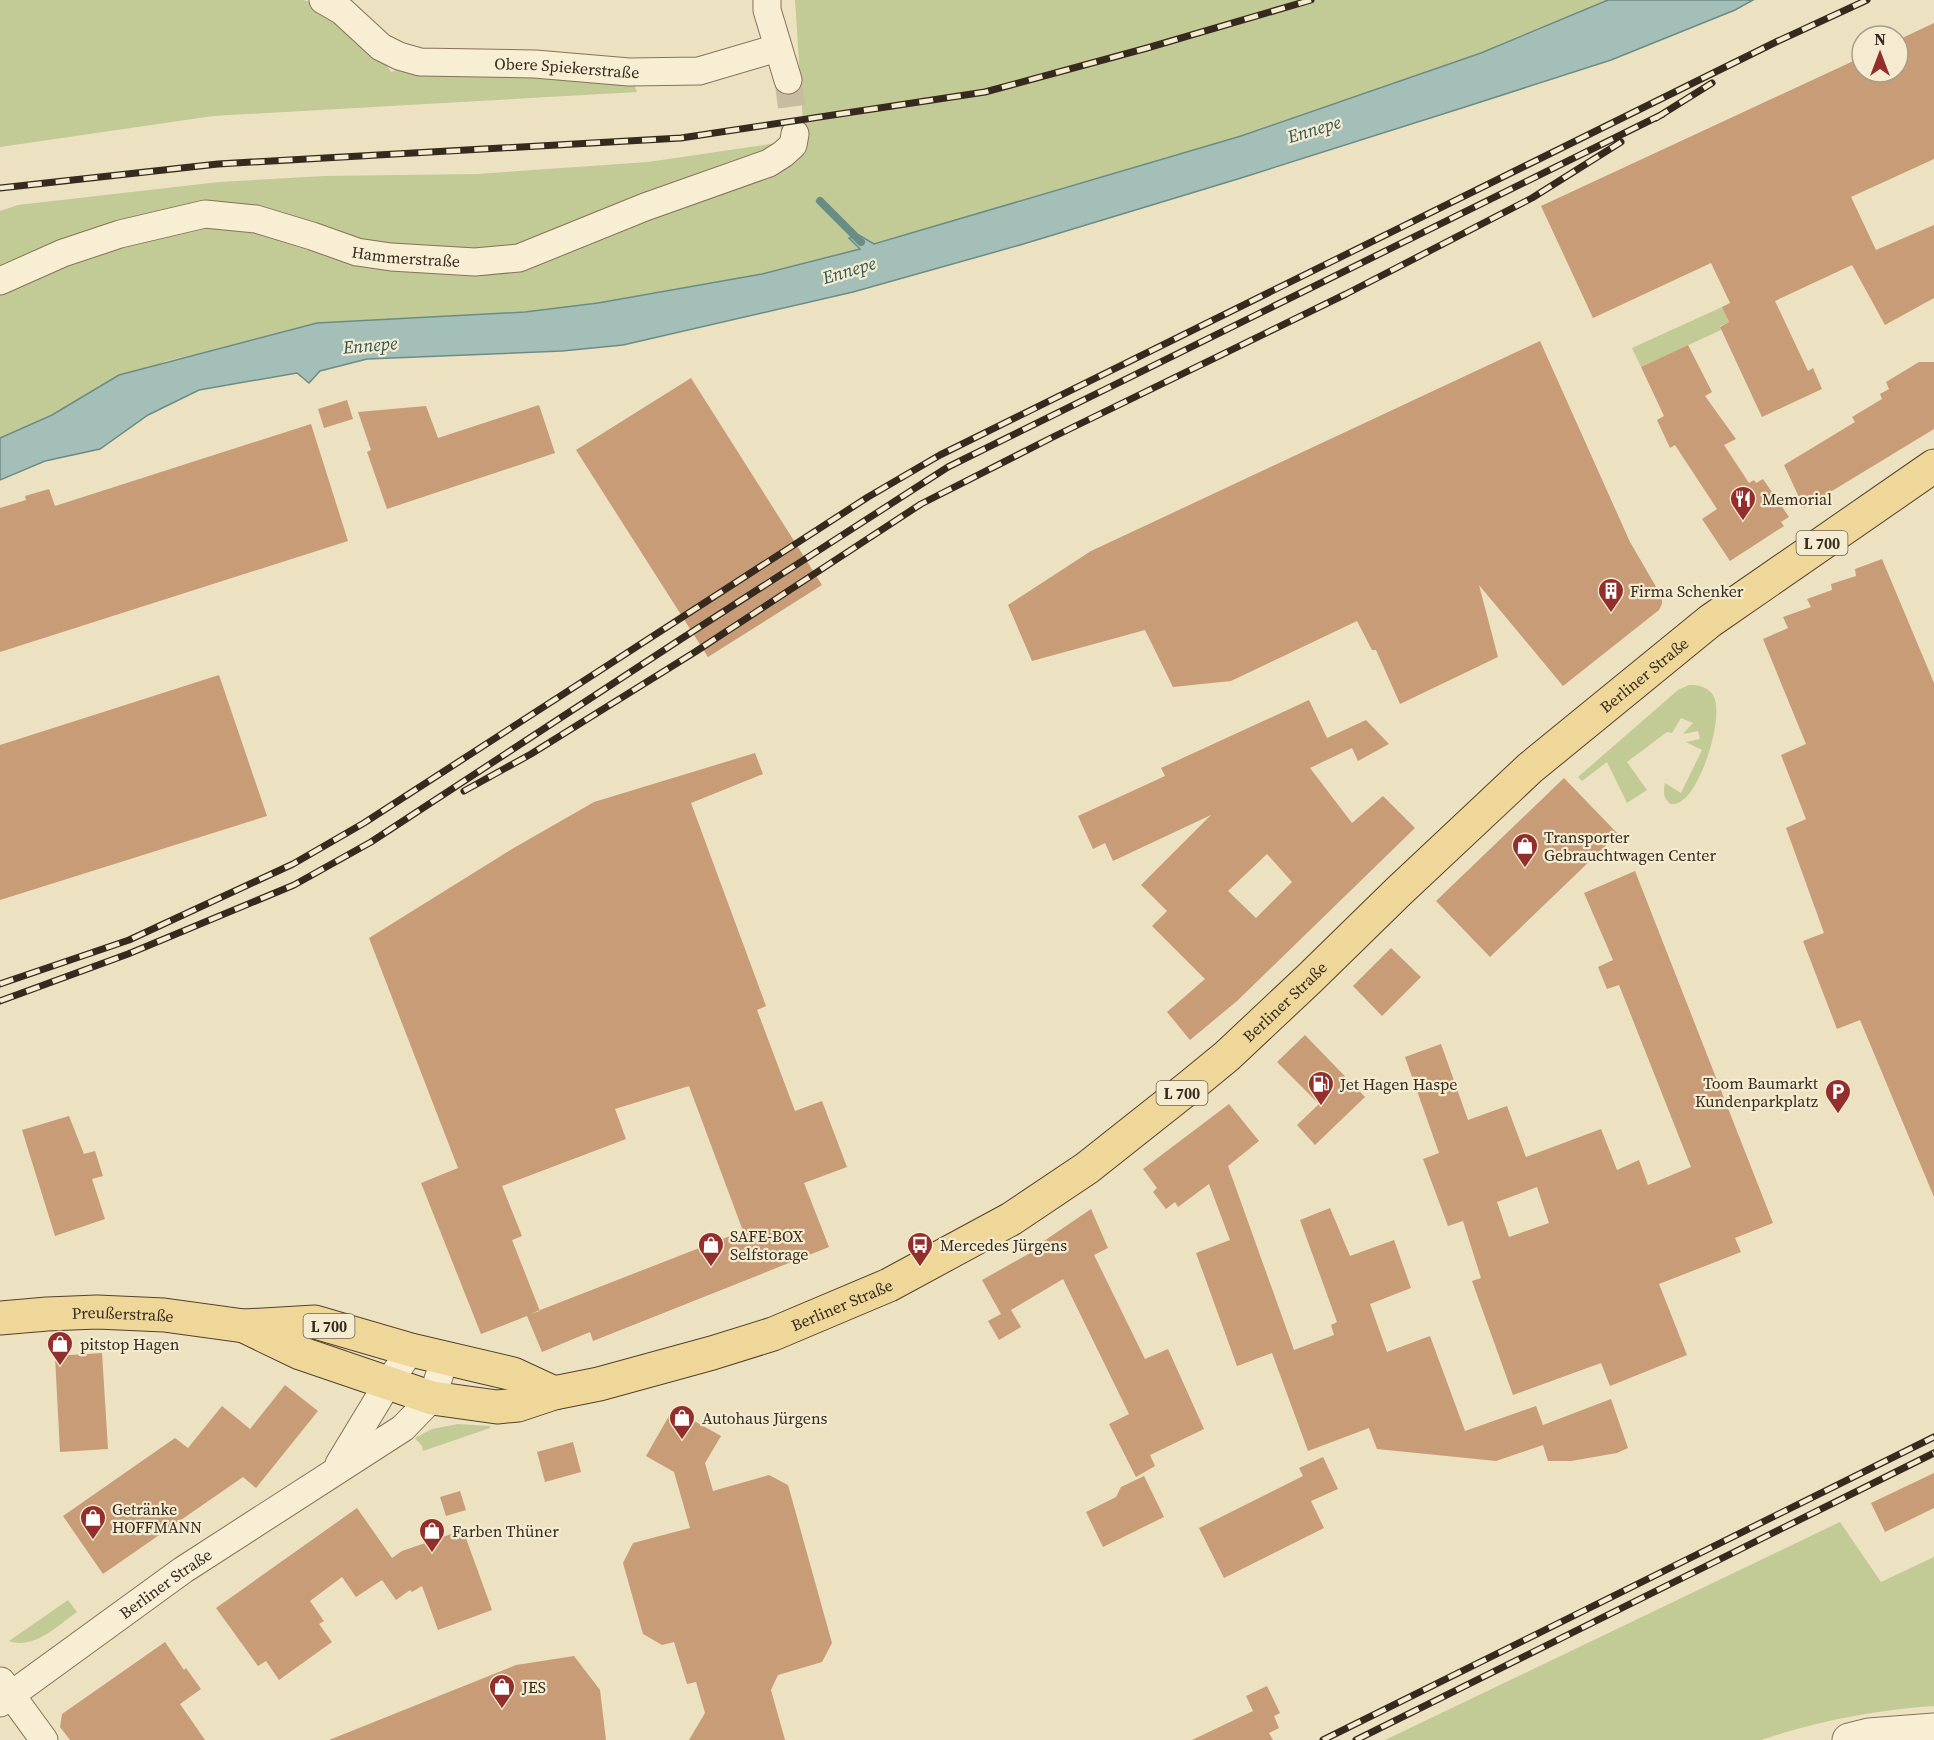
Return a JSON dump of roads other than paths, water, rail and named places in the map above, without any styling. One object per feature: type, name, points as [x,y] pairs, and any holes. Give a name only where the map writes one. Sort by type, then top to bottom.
[{"type":"main road","name":"Berliner Straße","points":[[388,1383],[432,1398],[497,1407],[518,1405],[554,1393],[599,1384],[773,1334],[889,1285],[1011,1219],[1087,1168],[1227,1056],[1530,768],[1632,683],[1710,621],[1934,466]]},
{"type":"main road","name":"Preußerstraße","points":[[0,1318],[97,1312],[164,1315],[244,1326],[315,1322],[411,1350]]},
{"type":"main road","name":"Preußerstraße","points":[[244,1326],[300,1353],[388,1383]]},
{"type":"main road","name":"L 700","points":[[411,1350],[513,1374],[554,1393]]},
{"type":"street","name":"Obere Spiekerstraße","points":[[323,0],[342,11],[381,47],[399,56],[420,62],[535,64],[629,72],[699,71],[777,48]]},
{"type":"street","points":[[767,0],[767,10],[788,80]]},
{"type":"street","name":"Hammerstraße","points":[[0,281],[63,253],[205,214],[256,219],[357,252],[391,257],[475,262],[519,258],[645,207],[769,163],[794,145],[795,134]]},
{"type":"street","name":"Berliner Straße","points":[[335,1470],[411,1350]]},
{"type":"street","name":"Berliner Straße","points":[[3,1693],[183,1570],[403,1428],[432,1398],[445,1358]]},
{"type":"street","points":[[3,1693],[44,1740]]},
{"type":"street","points":[[1849,1740],[1934,1730]]},
{"type":"water","name":"Ennepe","points":[[1608,0],[1753,0],[1735,10],[1611,60],[1241,178],[1020,245],[853,292],[623,345],[562,351],[367,359],[320,371],[309,383],[297,373],[199,390],[148,415],[100,449],[45,461],[0,480],[0,438],[52,415],[119,375],[317,323],[525,312],[598,303],[762,274],[860,249],[849,238],[859,235],[874,244],[1241,136],[1481,53]]},
{"type":"waterway","points":[[820,201],[861,242]]},
{"type":"tunnel","points":[[788,80],[795,134]]},
{"type":"railway","points":[[0,188],[218,164],[681,138],[985,92],[1311,0]]},
{"type":"railway","points":[[0,984],[129,940],[293,864],[364,823],[868,497],[940,455],[1778,41],[1867,0]]},
{"type":"railway","points":[[1656,118],[1712,83]]},
{"type":"railway","points":[[0,1001],[128,954],[294,885],[371,842],[948,467],[1663,114]]},
{"type":"railway","points":[[464,791],[531,754],[695,652],[921,504],[1346,294],[1532,198],[1621,142]]},
{"type":"railway","points":[[1323,1740],[1934,1437]]},
{"type":"railway","points":[[1356,1740],[1934,1453]]},
{"type":"place","name":"Memorial","points":[[1743,522]]},
{"type":"place","name":"Firma Schenker","points":[[1611,614]]},
{"type":"place","name":"Transporter Gebrauchtwagen Center","points":[[1525,869]]},
{"type":"place","name":"Jet Hagen Haspe","points":[[1321,1107]]},
{"type":"place","name":"Toom Baumarkt Kundenparkplatz","points":[[1838,1115]]},
{"type":"place","name":"SAFE-BOX Selfstorage","points":[[711,1268]]},
{"type":"place","name":"Mercedes Jürgens","points":[[920,1268]]},
{"type":"place","name":"pitstop Hagen","points":[[60,1367]]},
{"type":"place","name":"Autohaus Jürgens","points":[[682,1441]]},
{"type":"place","name":"Getränke HOFFMANN","points":[[93,1541]]},
{"type":"place","name":"Farben Thüner","points":[[432,1554]]},
{"type":"place","name":"JES","points":[[502,1710]]}]
